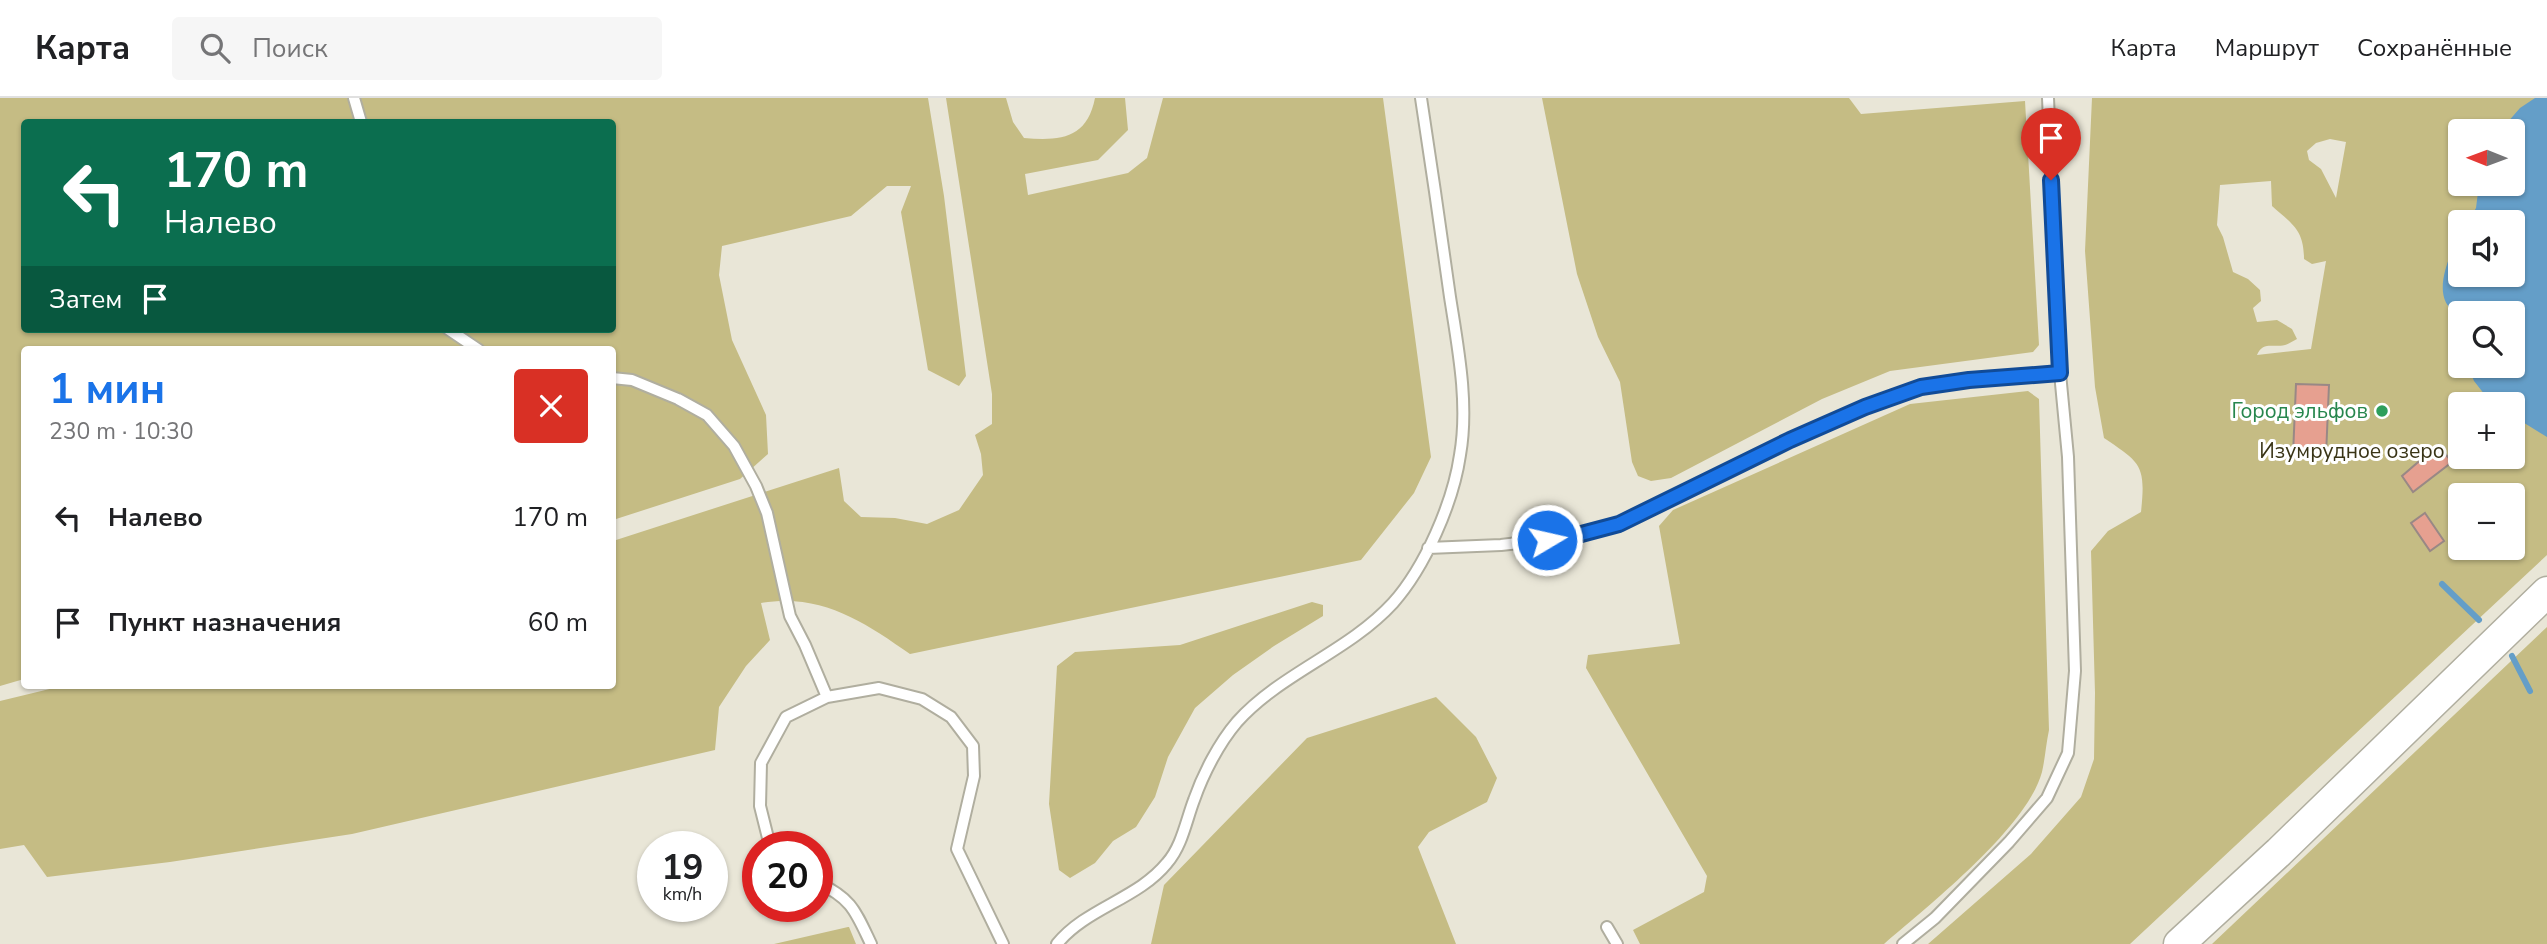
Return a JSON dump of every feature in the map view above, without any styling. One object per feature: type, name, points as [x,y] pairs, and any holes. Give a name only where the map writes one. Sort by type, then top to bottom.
[{"type":"main road","points":[[2179,944],[2279,852],[2547,592]]},
{"type":"lane","points":[[354,98],[360,119]]},
{"type":"lane","points":[[1057,944],[1117,899],[1147,883],[1168,862],[1182,838],[1195,797],[1210,763],[1237,722],[1276,687],[1334,652],[1365,629],[1394,602],[1428,548],[1450,498],[1460,456],[1463,425],[1460,365],[1422,98]]},
{"type":"lane","points":[[1903,944],[1935,918],[2009,842],[2047,798],[2068,753],[2075,671],[2068,457],[2060,373],[2048,98]]},
{"type":"lane","points":[[454,333],[473,346]]},
{"type":"lane","points":[[1428,548],[1501,545],[1570,537],[1619,524],[1790,440],[1865,407],[1921,387],[1969,380],[2060,373]]},
{"type":"lane","points":[[616,378],[632,380],[688,404],[706,415],[734,446],[767,513],[790,617],[827,697]]},
{"type":"lane","points":[[766,831],[760,806],[761,763],[786,717],[827,697],[879,688],[922,699],[951,717],[973,746],[974,776],[957,849],[1003,944]]},
{"type":"lane","points":[[833,889],[854,908],[871,944]]},
{"type":"lane","points":[[1607,927],[1617,944]]},
{"type":"green space","points":[[0,98],[928,98],[944,196],[966,376],[959,386],[928,370],[901,212],[911,186],[887,186],[851,216],[722,246],[719,275],[732,340],[766,415],[768,454],[740,479],[616,519],[616,346],[21,346],[21,680],[0,686]]},
{"type":"green space","points":[[946,98],[1006,98],[1013,122],[1024,138],[1049,139],[1079,129],[1086,122],[1095,98],[1125,98],[1128,130],[1098,160],[1025,174],[1028,195],[1128,173],[1147,158],[1163,98],[1383,98],[1431,457],[1414,493],[1361,560],[910,654],[840,612],[803,602],[761,603],[770,640],[746,666],[719,707],[715,750],[352,834],[170,862],[47,877],[24,845],[0,849],[0,701],[50,689],[616,689],[616,540],[839,468],[844,501],[861,517],[895,518],[927,524],[959,510],[983,475],[981,454],[975,435],[992,424],[992,394]]},
{"type":"green space","points":[[1542,98],[1849,98],[1861,114],[2025,101],[2039,345],[2033,352],[1890,371],[1822,399],[1671,478],[1651,481],[1638,476],[1632,462],[1620,382],[1598,337],[1577,274]]},
{"type":"green space","name":"Изумрудное озеро","points":[[2092,98],[2547,98],[2547,555],[2130,944],[1928,944],[2031,854],[2081,797],[2094,759],[2091,551],[2108,531],[2141,512],[2143,484],[2133,460],[2104,438],[2095,387],[2085,251]],"holes":[[[2330,139],[2346,142],[2336,198],[2321,169],[2309,160],[2307,151],[2316,143]],[[2271,181],[2272,206],[2296,228],[2302,241],[2304,259],[2312,264],[2326,261],[2311,349],[2257,355],[2265,346],[2285,345],[2297,339],[2292,329],[2277,320],[2257,322],[2253,308],[2261,301],[2260,290],[2248,279],[2233,272],[2217,225],[2220,185]]]},
{"type":"green space","points":[[2028,391],[2039,399],[2049,730],[2042,772],[2033,794],[2017,817],[1974,865],[1884,944],[1640,944],[1633,930],[1704,892],[1707,876],[1586,668],[1588,655],[1680,644],[1659,526],[1673,510],[1910,404]]},
{"type":"green space","points":[[1312,602],[1323,605],[1323,616],[1233,675],[1195,708],[1168,757],[1155,797],[1136,827],[1113,841],[1095,863],[1070,878],[1059,870],[1049,804],[1057,666],[1075,652],[1180,645]]},
{"type":"green space","points":[[2547,627],[2547,944],[2212,944]]},
{"type":"green space","points":[[1436,697],[1476,737],[1497,778],[1487,802],[1429,832],[1418,847],[1456,944],[1151,944],[1164,885],[1307,738]]},
{"type":"green space","points":[[848,927],[856,944],[774,944]]},
{"type":"water","points":[[2535,98],[2547,98],[2547,437],[2525,423],[2525,392],[2483,392],[2473,378],[2525,378],[2525,301],[2448,301],[2448,304],[2443,287],[2448,262],[2448,287],[2525,287],[2525,210],[2475,210],[2478,196],[2525,196],[2525,119],[2510,119],[2520,108]]},
{"type":"building","points":[[2296,384],[2329,385],[2326,456],[2293,455]]},
{"type":"building","points":[[2438,445],[2448,457],[2448,465],[2413,492],[2402,476]]},
{"type":"building","points":[[2425,513],[2444,541],[2430,551],[2411,523]]},
{"type":"waterway","points":[[2442,584],[2479,620]]},
{"type":"waterway","points":[[2512,656],[2530,691]]},
{"type":"place","name":"Город эльфов","points":[[2382,411]]},
{"type":"route","points":[[1547,540],[1619,524],[1790,440],[1865,407],[1921,387],[1969,380],[2060,373],[2051,180]]}]
